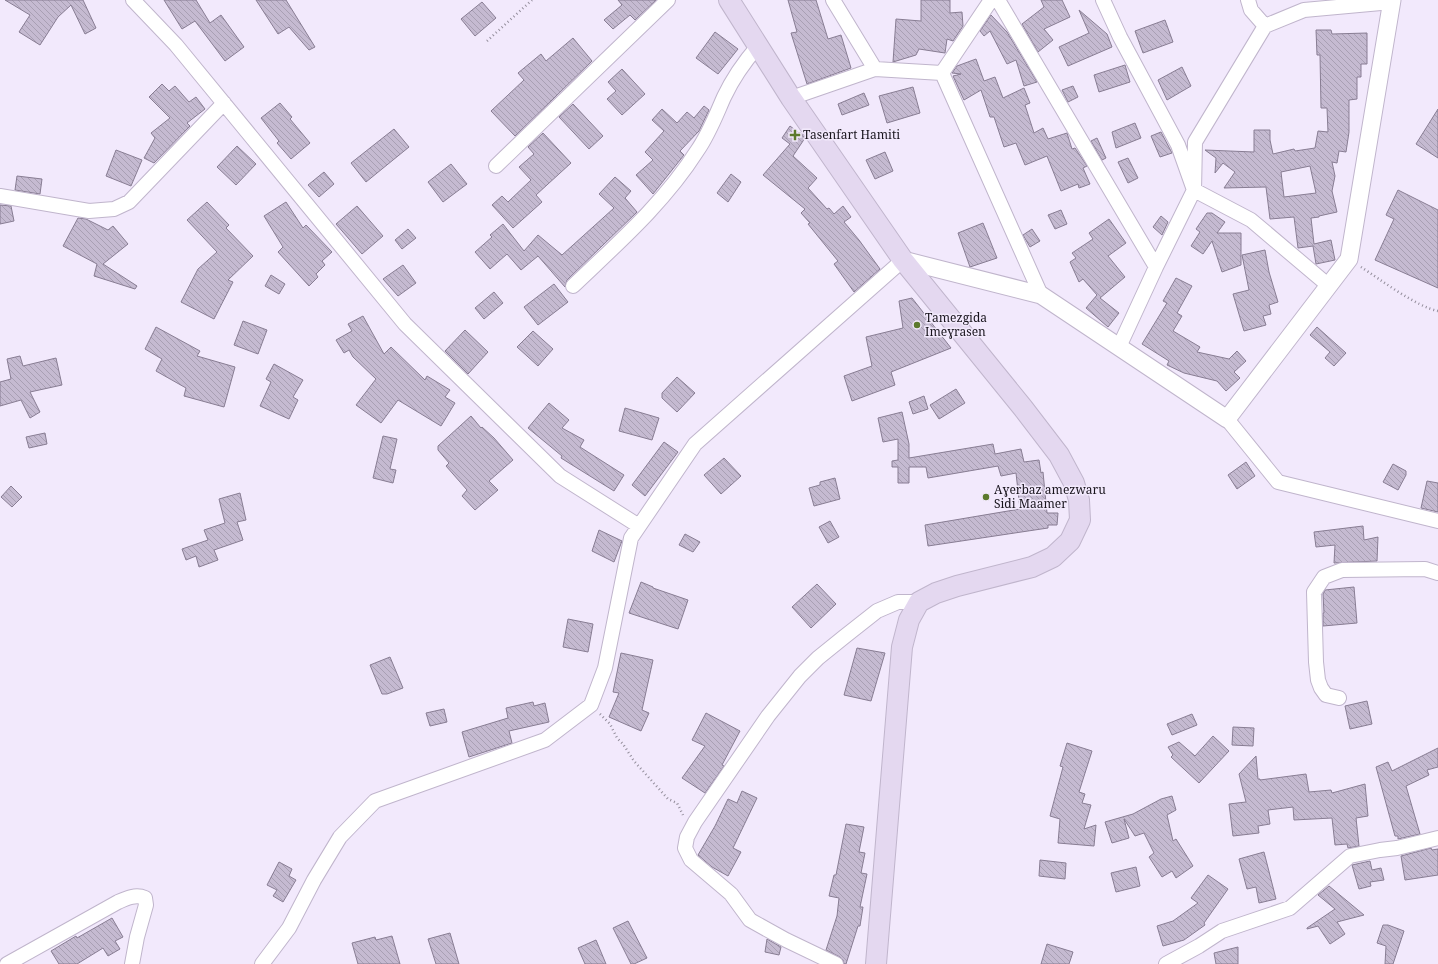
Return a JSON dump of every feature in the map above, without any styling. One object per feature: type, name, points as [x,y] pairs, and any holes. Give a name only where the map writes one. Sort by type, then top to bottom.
[{"type":"main road","points":[[729,0],[791,98],[903,260],[1023,408],[1059,455],[1074,483],[1079,500],[1080,520],[1070,541],[1053,557],[1032,567],[936,593],[919,602],[909,620],[902,648],[876,964]]},
{"type":"street","points":[[134,0],[176,45],[405,324],[560,476],[639,526]]},
{"type":"street","points":[[496,166],[668,0]]},
{"type":"street","points":[[833,0],[875,69]]},
{"type":"street","points":[[942,73],[991,0]]},
{"type":"street","points":[[998,0],[1156,267]]},
{"type":"street","points":[[1103,0],[1120,37],[1178,145],[1194,190],[1251,220],[1329,286]]},
{"type":"street","points":[[1248,0],[1251,10],[1265,26]]},
{"type":"street","points":[[1119,347],[1194,190],[1195,142],[1265,26],[1304,10],[1392,1],[1349,259],[1227,419]]},
{"type":"street","points":[[574,286],[653,208],[675,182],[707,136],[728,90],[747,60],[758,46]]},
{"type":"street","points":[[791,98],[875,69],[942,73]]},
{"type":"street","points":[[942,73],[1041,295]]},
{"type":"street","points":[[0,196],[89,211],[114,210],[128,202],[224,103]]},
{"type":"street","points":[[262,964],[289,928],[314,880],[340,837],[375,801],[545,740],[591,705],[606,668],[631,538],[695,444],[903,260],[1041,295],[1227,419],[1278,482],[1438,521]]},
{"type":"street","points":[[1339,698],[1326,695],[1321,688],[1316,662],[1314,592],[1324,577],[1342,570],[1425,569],[1438,572]]},
{"type":"street","points":[[836,964],[786,940],[750,920],[732,894],[691,860],[685,848],[687,837],[768,716],[800,676],[844,637],[877,612],[898,602],[919,602]]},
{"type":"street","points":[[1166,964],[1222,931],[1290,908],[1350,856],[1397,848],[1438,838]]},
{"type":"street","points":[[7,964],[118,902],[129,897],[139,895],[145,898],[146,905],[132,964]]},
{"type":"path","points":[[488,41],[532,0]]},
{"type":"path","points":[[1349,259],[1431,310],[1438,311]]},
{"type":"path","points":[[591,705],[610,724],[617,738],[623,744],[634,761],[668,799],[677,803],[692,829]]},
{"type":"building","points":[[5,0],[83,0],[96,28],[85,34],[71,5],[58,17],[40,45],[19,32],[30,15]]},
{"type":"building","points":[[164,0],[196,0],[210,23],[221,15],[244,47],[225,61],[195,21],[182,29]]},
{"type":"building","points":[[256,0],[286,0],[315,47],[309,50],[289,27],[278,34]]},
{"type":"building","points":[[618,0],[656,0],[635,20],[630,15],[613,29],[604,20],[622,5]]},
{"type":"building","points":[[788,0],[816,0],[828,39],[841,35],[851,68],[807,84],[791,33],[797,32]]},
{"type":"building","points":[[921,0],[950,0],[950,13],[962,12],[963,26],[953,41],[947,39],[945,53],[919,49],[916,55],[893,62],[896,19],[921,21]]},
{"type":"building","points":[[1041,0],[1062,0],[1070,17],[1044,29],[1053,40],[1038,52],[1022,24],[1044,7]]},
{"type":"building","points":[[482,2],[496,18],[475,36],[461,19]]},
{"type":"building","points":[[1079,10],[1107,34],[1112,47],[1068,66],[1059,47],[1089,33]]},
{"type":"building","points":[[991,15],[1007,32],[1037,82],[1024,86],[1016,60],[1007,64],[990,31],[984,36],[980,31]]},
{"type":"building","points":[[1165,20],[1173,42],[1143,53],[1135,31]]},
{"type":"building","points":[[1316,30],[1331,30],[1332,34],[1367,33],[1367,64],[1361,64],[1361,77],[1357,77],[1357,99],[1349,100],[1349,132],[1346,152],[1339,151],[1337,163],[1332,162],[1335,176],[1332,191],[1337,212],[1311,218],[1314,244],[1331,240],[1335,260],[1316,264],[1313,246],[1298,248],[1294,217],[1270,219],[1266,187],[1224,188],[1235,172],[1223,163],[1215,173],[1216,158],[1205,150],[1254,152],[1254,130],[1270,130],[1270,140],[1273,154],[1294,149],[1295,151],[1315,148],[1318,131],[1328,132],[1327,108],[1321,108],[1320,55],[1317,55]],"holes":[[[1310,166],[1316,193],[1284,197],[1281,172]]]},
{"type":"building","points":[[715,32],[738,49],[718,74],[696,58]]},
{"type":"building","points":[[573,38],[592,61],[515,136],[491,111],[524,80],[518,73],[541,54],[546,61]]},
{"type":"building","points":[[976,59],[984,81],[995,77],[1003,98],[1024,88],[1030,103],[1025,105],[1034,133],[1043,128],[1048,139],[1067,133],[1072,149],[1075,148],[1087,166],[1083,168],[1090,184],[1079,188],[1078,184],[1061,191],[1047,156],[1025,165],[1016,143],[1004,147],[994,117],[990,117],[981,90],[964,100],[953,76],[961,74],[952,73],[957,66]]},
{"type":"building","points":[[1125,65],[1130,82],[1099,92],[1094,75]]},
{"type":"building","points":[[1182,67],[1191,86],[1167,100],[1158,80]]},
{"type":"building","points":[[622,69],[645,94],[622,115],[607,99],[616,91],[608,82]]},
{"type":"building","points":[[162,84],[169,91],[175,86],[189,102],[196,97],[205,109],[187,123],[190,126],[154,163],[144,158],[155,138],[151,133],[170,118],[149,97]]},
{"type":"building","points":[[1073,86],[1078,97],[1068,102],[1062,90]]},
{"type":"building","points":[[913,87],[920,113],[887,123],[879,96]]},
{"type":"building","points":[[864,93],[869,105],[842,115],[838,104]]},
{"type":"building","points":[[280,103],[292,117],[290,119],[310,143],[291,159],[277,143],[279,141],[261,118]]},
{"type":"building","points":[[573,104],[603,136],[589,149],[559,117]]},
{"type":"building","points":[[704,106],[709,110],[699,131],[680,151],[684,155],[653,194],[636,175],[653,160],[645,152],[664,131],[652,120],[662,109],[677,123],[687,112],[694,118]]},
{"type":"building","points":[[1438,109],[1438,158],[1416,144]]},
{"type":"building","points":[[1135,123],[1141,138],[1116,148],[1112,132]]},
{"type":"building","points":[[790,126],[799,133],[800,132],[805,138],[793,156],[817,178],[808,188],[827,209],[829,208],[834,214],[843,206],[851,217],[844,222],[880,269],[854,292],[834,264],[838,261],[801,213],[805,209],[763,175],[790,144],[782,138]]},
{"type":"building","points":[[394,129],[409,147],[366,182],[351,163]]},
{"type":"building","points":[[1161,132],[1172,153],[1160,157],[1151,136]]},
{"type":"building","points":[[543,133],[571,163],[536,195],[542,202],[513,228],[492,205],[502,196],[508,202],[531,180],[519,167],[534,154],[528,147]]},
{"type":"building","points":[[1097,138],[1106,158],[1102,160],[1091,141]]},
{"type":"building","points":[[237,146],[256,164],[236,185],[217,167]]},
{"type":"building","points":[[116,150],[142,160],[131,186],[106,176]]},
{"type":"building","points":[[885,152],[893,171],[875,179],[866,160]]},
{"type":"building","points":[[1128,158],[1138,178],[1128,183],[1118,162]]},
{"type":"building","points":[[451,164],[467,184],[443,202],[428,182]]},
{"type":"building","points":[[324,172],[334,184],[319,197],[308,185]]},
{"type":"building","points":[[731,174],[741,182],[728,202],[717,193]]},
{"type":"building","points":[[17,176],[42,179],[40,194],[15,190]]},
{"type":"building","points":[[615,177],[631,191],[625,198],[637,212],[567,280],[565,287],[538,256],[521,270],[507,254],[490,269],[475,252],[492,237],[490,235],[503,224],[524,251],[538,235],[562,255],[614,208],[599,194]]},
{"type":"building","points":[[1398,190],[1438,210],[1438,288],[1375,260],[1394,219],[1386,215]]},
{"type":"building","points":[[207,202],[229,225],[226,228],[253,256],[228,280],[233,282],[214,319],[181,302],[198,269],[217,252],[187,220]]},
{"type":"building","points":[[286,202],[303,228],[306,225],[332,252],[322,261],[325,265],[316,274],[318,277],[309,286],[278,252],[283,247],[264,216]]},
{"type":"building","points":[[0,205],[11,206],[14,221],[0,224]]},
{"type":"building","points":[[357,206],[383,236],[362,254],[336,224]]},
{"type":"building","points":[[1061,210],[1067,224],[1055,229],[1048,215]]},
{"type":"building","points":[[1207,213],[1212,213],[1225,222],[1217,233],[1241,233],[1241,265],[1222,272],[1212,241],[1203,254],[1191,246],[1200,232],[1196,229]]},
{"type":"building","points":[[1161,216],[1168,222],[1162,235],[1153,227]]},
{"type":"building","points":[[78,218],[86,219],[108,230],[113,226],[128,244],[103,264],[137,286],[135,289],[94,276],[97,264],[63,246]]},
{"type":"building","points":[[1109,219],[1126,243],[1108,256],[1125,277],[1100,298],[1119,313],[1108,327],[1086,308],[1097,295],[1083,279],[1079,282],[1070,262],[1076,258],[1072,253],[1093,239],[1089,233]]},
{"type":"building","points":[[983,223],[997,258],[970,267],[958,233]]},
{"type":"building","points":[[408,229],[416,238],[402,249],[395,240]]},
{"type":"building","points":[[1032,229],[1040,241],[1030,247],[1023,235]]},
{"type":"building","points":[[1265,250],[1269,272],[1278,302],[1269,305],[1271,314],[1263,316],[1266,325],[1244,331],[1233,294],[1249,290],[1242,255]]},
{"type":"building","points":[[403,265],[416,283],[398,296],[383,279]]},
{"type":"building","points":[[271,275],[285,284],[279,294],[265,286]]},
{"type":"building","points":[[1176,278],[1192,286],[1177,313],[1182,316],[1173,331],[1200,347],[1197,352],[1229,359],[1237,351],[1246,361],[1234,372],[1240,378],[1226,391],[1217,381],[1184,373],[1167,365],[1169,361],[1142,344],[1167,303],[1163,301]]},
{"type":"building","points":[[554,284],[568,302],[538,325],[524,307]]},
{"type":"building","points":[[494,292],[503,303],[484,319],[475,308]]},
{"type":"building","points":[[912,298],[951,348],[891,372],[895,385],[852,401],[844,376],[872,366],[866,337],[903,328],[899,301]]},
{"type":"building","points":[[363,316],[384,354],[391,347],[425,380],[427,376],[450,390],[445,397],[455,403],[441,426],[398,400],[381,423],[356,405],[376,379],[353,357],[349,350],[344,353],[336,340],[352,331],[348,324]]},
{"type":"building","points":[[243,321],[267,330],[258,354],[234,345]]},
{"type":"building","points":[[156,327],[200,351],[197,356],[235,367],[224,407],[184,396],[186,388],[156,371],[162,359],[145,349]]},
{"type":"building","points":[[1317,327],[1346,353],[1334,366],[1325,358],[1330,352],[1310,335]]},
{"type":"building","points":[[465,330],[488,352],[468,374],[445,351]]},
{"type":"building","points":[[533,331],[553,349],[538,366],[517,347]]},
{"type":"building","points":[[20,356],[23,366],[56,358],[62,385],[30,392],[40,412],[30,418],[21,400],[0,406],[0,382],[11,379],[7,359]]},
{"type":"building","points":[[274,364],[303,380],[293,397],[298,400],[289,419],[260,406],[271,382],[266,379]]},
{"type":"building","points":[[677,377],[695,393],[677,412],[662,398],[662,393]]},
{"type":"building","points":[[956,389],[965,403],[939,419],[930,405]]},
{"type":"building","points":[[924,396],[928,409],[913,414],[909,402]]},
{"type":"building","points":[[549,403],[569,420],[562,428],[584,440],[580,447],[624,475],[614,491],[561,458],[562,456],[528,428]]},
{"type":"building","points":[[625,408],[659,418],[652,440],[619,431]]},
{"type":"building","points":[[902,412],[909,444],[909,458],[993,444],[995,454],[1021,449],[1024,462],[1039,460],[1041,473],[1043,472],[1047,513],[1058,513],[1057,525],[1048,525],[1048,528],[928,546],[925,525],[1020,509],[1016,473],[1001,476],[998,466],[928,478],[926,467],[909,467],[909,483],[898,483],[898,467],[892,467],[892,461],[898,460],[898,439],[883,442],[878,418]]},
{"type":"building","points":[[471,416],[481,428],[482,427],[494,438],[513,460],[489,481],[498,490],[475,510],[462,496],[467,490],[446,466],[449,463],[438,450],[438,446]]},
{"type":"building","points":[[45,433],[47,444],[29,448],[26,437]]},
{"type":"building","points":[[383,436],[397,439],[390,469],[396,470],[393,483],[373,478]]},
{"type":"building","points":[[664,442],[678,452],[645,496],[632,485]]},
{"type":"building","points":[[724,458],[741,476],[721,494],[704,475]]},
{"type":"building","points":[[1246,462],[1255,476],[1237,489],[1228,475]]},
{"type":"building","points":[[1393,464],[1406,471],[1406,475],[1398,490],[1383,482]]},
{"type":"building","points":[[835,478],[840,499],[814,506],[809,488],[820,485],[820,482]]},
{"type":"building","points":[[1427,481],[1438,483],[1438,512],[1421,508]]},
{"type":"building","points":[[11,486],[22,497],[12,507],[1,497]]},
{"type":"building","points":[[240,493],[246,520],[237,522],[243,540],[214,550],[218,560],[199,567],[196,556],[186,560],[182,549],[208,540],[204,530],[225,523],[219,499]]},
{"type":"building","points":[[830,521],[839,537],[828,543],[819,527]]},
{"type":"building","points":[[1363,526],[1364,540],[1378,537],[1377,561],[1334,563],[1335,545],[1316,547],[1314,532]]},
{"type":"building","points":[[599,530],[622,541],[614,562],[592,551]]},
{"type":"building","points":[[685,534],[700,542],[693,552],[679,545]]},
{"type":"building","points":[[641,582],[653,588],[688,600],[678,629],[629,613]]},
{"type":"building","points":[[817,584],[836,604],[811,628],[792,607]]},
{"type":"building","points":[[1354,587],[1357,623],[1323,626],[1323,594],[1325,590]]},
{"type":"building","points":[[568,619],[593,624],[588,652],[563,647]]},
{"type":"building","points":[[857,648],[885,653],[871,701],[844,695]]},
{"type":"building","points":[[621,653],[653,660],[642,710],[649,713],[641,731],[609,717],[619,693],[613,692]]},
{"type":"building","points":[[390,657],[403,688],[387,694],[382,694],[370,665]]},
{"type":"building","points":[[1367,701],[1372,724],[1350,729],[1345,706]]},
{"type":"building","points":[[533,702],[534,706],[545,703],[549,722],[509,731],[512,743],[469,757],[462,732],[508,718],[506,708]]},
{"type":"building","points":[[444,709],[447,722],[430,726],[426,713]]},
{"type":"building","points":[[706,713],[740,731],[722,765],[724,766],[705,793],[682,778],[705,746],[692,740]]},
{"type":"building","points":[[1192,714],[1197,725],[1172,735],[1167,724]]},
{"type":"building","points":[[1233,727],[1254,728],[1253,746],[1232,745]]},
{"type":"building","points":[[1213,736],[1229,751],[1199,783],[1171,757],[1173,755],[1168,747],[1179,742],[1195,756]]},
{"type":"building","points":[[1067,743],[1092,751],[1079,792],[1085,794],[1082,803],[1091,805],[1084,829],[1096,825],[1094,846],[1058,843],[1060,819],[1050,816],[1063,767],[1060,766]]},
{"type":"building","points":[[1438,748],[1438,767],[1427,770],[1429,775],[1406,786],[1420,834],[1398,839],[1398,836],[1395,836],[1376,767],[1388,762],[1392,771]]},
{"type":"building","points":[[1256,756],[1258,779],[1260,780],[1306,774],[1309,792],[1331,790],[1332,793],[1365,784],[1368,816],[1356,818],[1359,846],[1348,848],[1347,844],[1335,845],[1332,818],[1294,820],[1293,807],[1268,810],[1270,824],[1258,826],[1259,833],[1233,836],[1229,804],[1246,802],[1239,774]]},
{"type":"building","points":[[742,791],[757,798],[733,848],[741,852],[728,876],[712,867],[698,855],[715,826],[728,799],[737,803]]},
{"type":"building","points":[[1172,796],[1176,810],[1167,815],[1173,841],[1176,839],[1193,866],[1176,878],[1172,871],[1162,877],[1149,857],[1154,853],[1144,833],[1135,836],[1124,819],[1129,838],[1112,843],[1105,822],[1133,814],[1161,799]]},
{"type":"building","points":[[846,824],[864,827],[859,852],[865,853],[861,873],[867,874],[860,907],[863,907],[860,926],[858,926],[846,964],[844,964],[840,957],[826,950],[837,916],[839,898],[829,896],[834,875],[836,875]]},
{"type":"building","points":[[1431,848],[1432,850],[1438,849],[1438,875],[1405,880],[1401,856]]},
{"type":"building","points":[[1264,852],[1276,899],[1259,903],[1256,887],[1247,889],[1239,859]]},
{"type":"building","points":[[1040,860],[1066,863],[1065,879],[1039,876]]},
{"type":"building","points":[[1370,861],[1372,870],[1381,868],[1384,880],[1370,882],[1371,886],[1359,889],[1352,865]]},
{"type":"building","points":[[279,862],[292,869],[289,876],[296,880],[283,902],[273,896],[277,890],[267,885]]},
{"type":"building","points":[[1136,867],[1140,886],[1116,892],[1111,873]]},
{"type":"building","points":[[1208,875],[1228,889],[1204,923],[1205,925],[1184,940],[1163,946],[1157,926],[1173,921],[1198,903],[1191,898]]},
{"type":"building","points":[[1329,886],[1364,915],[1337,922],[1345,934],[1330,944],[1318,926],[1307,929],[1335,909],[1318,895]]},
{"type":"building","points":[[112,918],[123,937],[115,941],[120,949],[108,956],[103,948],[77,964],[59,964],[51,951],[76,936],[77,938]]},
{"type":"building","points":[[628,921],[647,958],[634,964],[631,964],[613,928]]},
{"type":"building","points":[[1383,925],[1388,925],[1404,931],[1393,964],[1385,964],[1386,946],[1377,943]]},
{"type":"building","points":[[450,933],[459,964],[436,964],[428,939]]},
{"type":"building","points":[[392,936],[400,964],[358,964],[352,943],[375,937],[376,940]]},
{"type":"building","points":[[767,939],[781,947],[779,955],[765,952]]},
{"type":"building","points":[[596,940],[606,964],[585,964],[578,948]]},
{"type":"building","points":[[1047,944],[1073,952],[1069,964],[1041,964]]},
{"type":"building","points":[[1238,947],[1238,964],[1216,964],[1214,953]]},
{"type":"place","name":"Tasenfart Hamiti","points":[[795,135]]},
{"type":"place","name":"Tamezgida Imeɣrasen","points":[[917,325]]},
{"type":"place","name":"Aɣerbaz amezwaru Sidi Maamer","points":[[986,497]]}]
